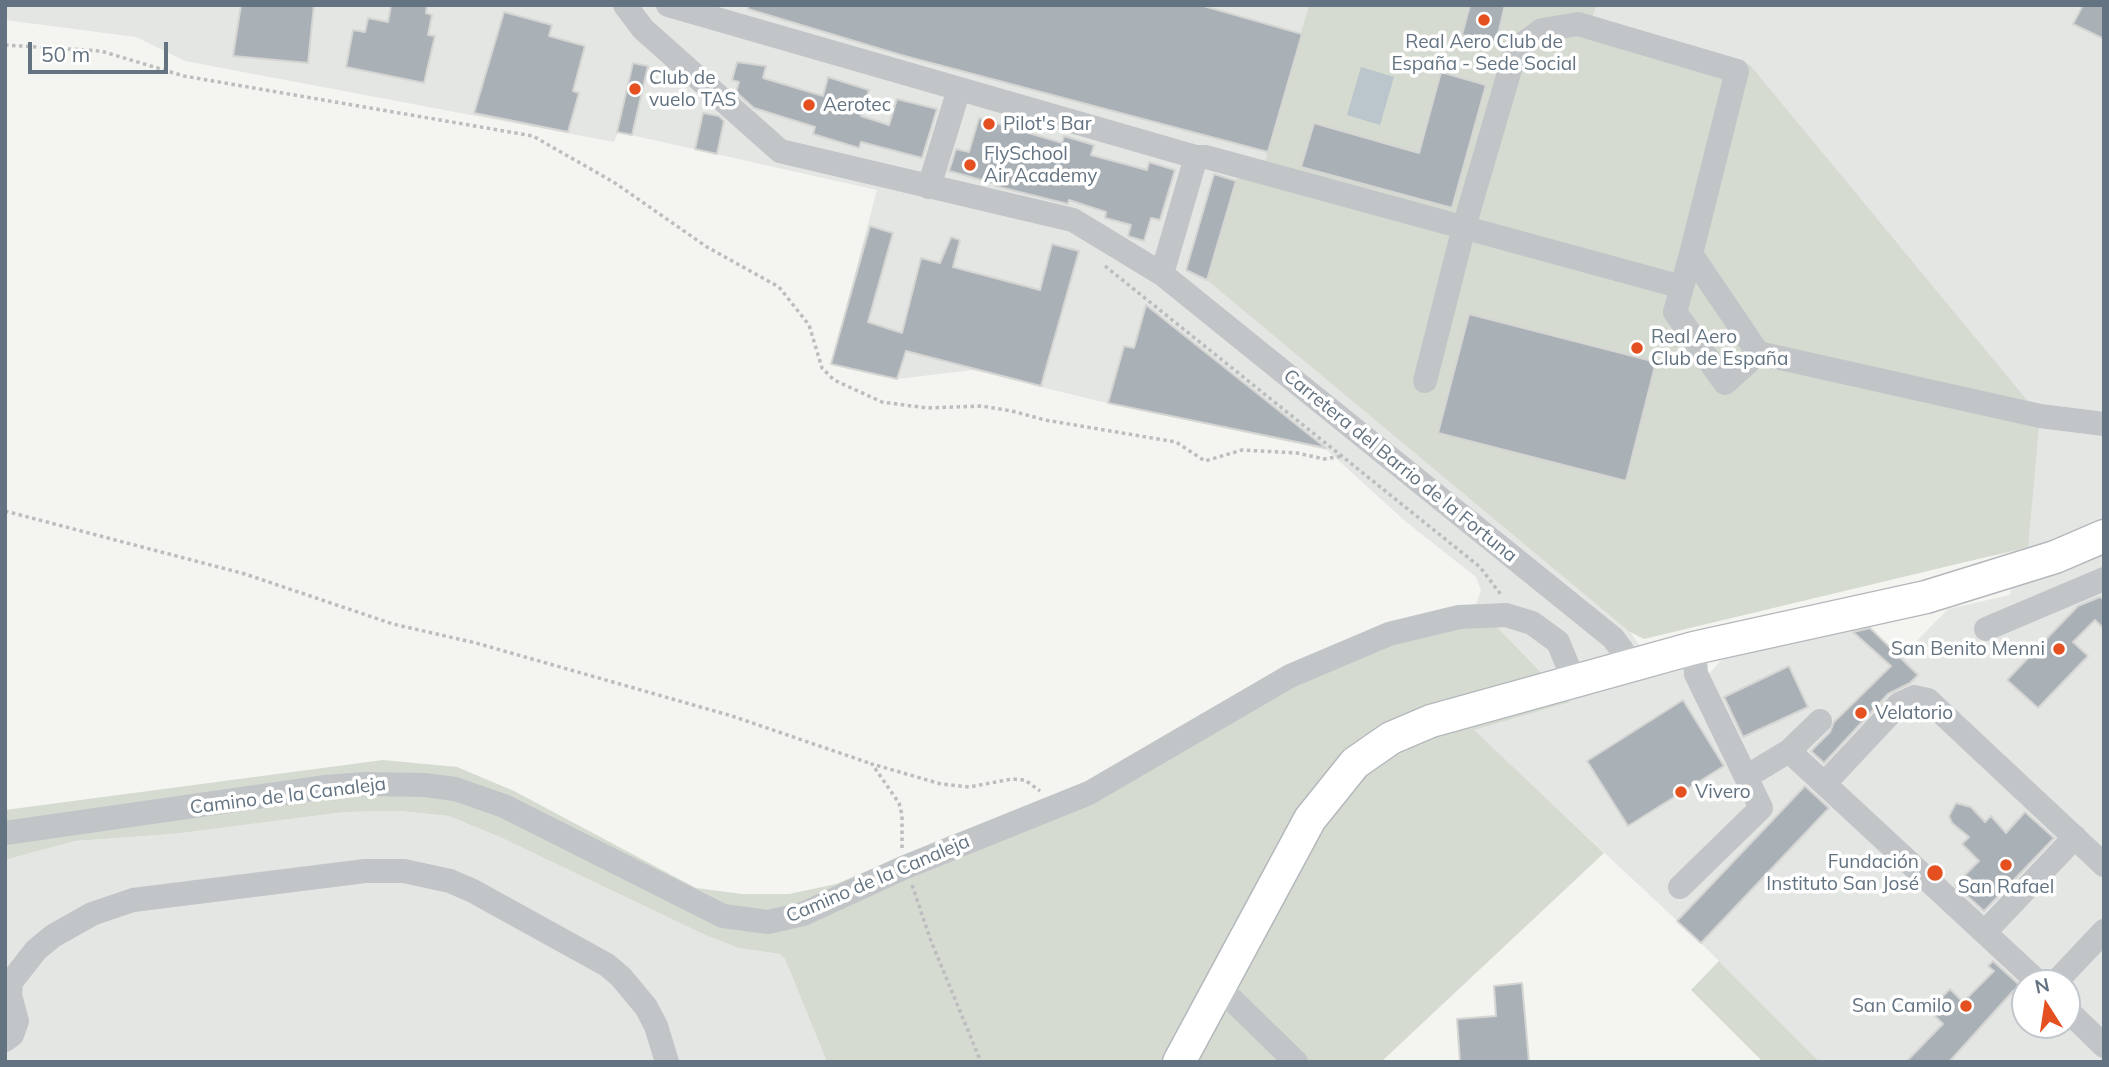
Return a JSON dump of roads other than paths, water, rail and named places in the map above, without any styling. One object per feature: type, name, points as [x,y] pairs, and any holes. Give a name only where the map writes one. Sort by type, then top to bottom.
[{"type":"main road","points":[[1179,1062],[1310,819],[1355,763],[1391,738],[1431,720],[1694,648],[1926,597],[2055,557],[2104,536]]},
{"type":"street","name":"Carretera del Barrio de la Fortuna","points":[[626,6],[659,44],[780,151],[1073,220],[1162,274],[1613,638],[1622,650],[1627,666]]},
{"type":"street","points":[[659,44],[670,28],[673,7],[1196,157],[1206,157],[1682,288]]},
{"type":"street","points":[[1426,381],[1464,227],[1516,49],[1542,30],[1578,24],[1737,71],[1675,312],[1725,383],[1758,354]]},
{"type":"street","points":[[929,187],[960,89]]},
{"type":"street","points":[[1162,274],[1196,157]]},
{"type":"street","points":[[1691,254],[1758,354],[2040,416],[2104,424]]},
{"type":"street","points":[[1986,629],[2104,579]]},
{"type":"street","name":"Camino de la Canaleja","points":[[5,833],[326,788],[364,784],[425,785],[455,789],[504,806],[723,916],[768,922],[803,914],[903,868],[1089,793],[1290,676],[1358,645],[1438,620],[1506,615],[1532,623],[1558,642],[1574,681]]},
{"type":"street","points":[[1681,887],[1761,808],[1696,674],[1694,648]]},
{"type":"street","points":[[1825,783],[1899,704],[1913,697],[1928,700],[2104,865]]},
{"type":"street","points":[[1746,777],[1789,751],[1820,721]]},
{"type":"street","points":[[1789,751],[2024,969]]},
{"type":"street","points":[[1985,932],[2075,837]]},
{"type":"street","points":[[5,1040],[12,1035],[18,1021],[8,984],[36,950],[53,936],[92,914],[133,901],[365,871],[404,871],[450,881],[473,891],[607,965],[646,1007],[656,1026],[667,1062]]},
{"type":"street","points":[[2067,969],[2104,931]]},
{"type":"street","points":[[1219,987],[1296,1062]]},
{"type":"street","points":[[2081,1024],[2104,1046]]},
{"type":"place","name":"Real Aero Club de España - Sede Social","points":[[1484,20]]},
{"type":"place","name":"Club de vuelo TAS","points":[[635,89]]},
{"type":"place","name":"Aerotec","points":[[809,105]]},
{"type":"place","name":"Pilot's Bar","points":[[989,124]]},
{"type":"place","name":"FlySchool Air Academy","points":[[970,165]]},
{"type":"place","name":"Real Aero Club de España","points":[[1637,348]]},
{"type":"place","name":"San Benito Menni","points":[[2059,649]]},
{"type":"place","name":"Velatorio","points":[[1861,713]]},
{"type":"place","name":"Vivero","points":[[1681,792]]},
{"type":"place","name":"San Rafael","points":[[2006,865]]},
{"type":"place","name":"Fundación Instituto San José","points":[[1935,873]]},
{"type":"place","name":"San Camilo","points":[[1966,1006]]}]
